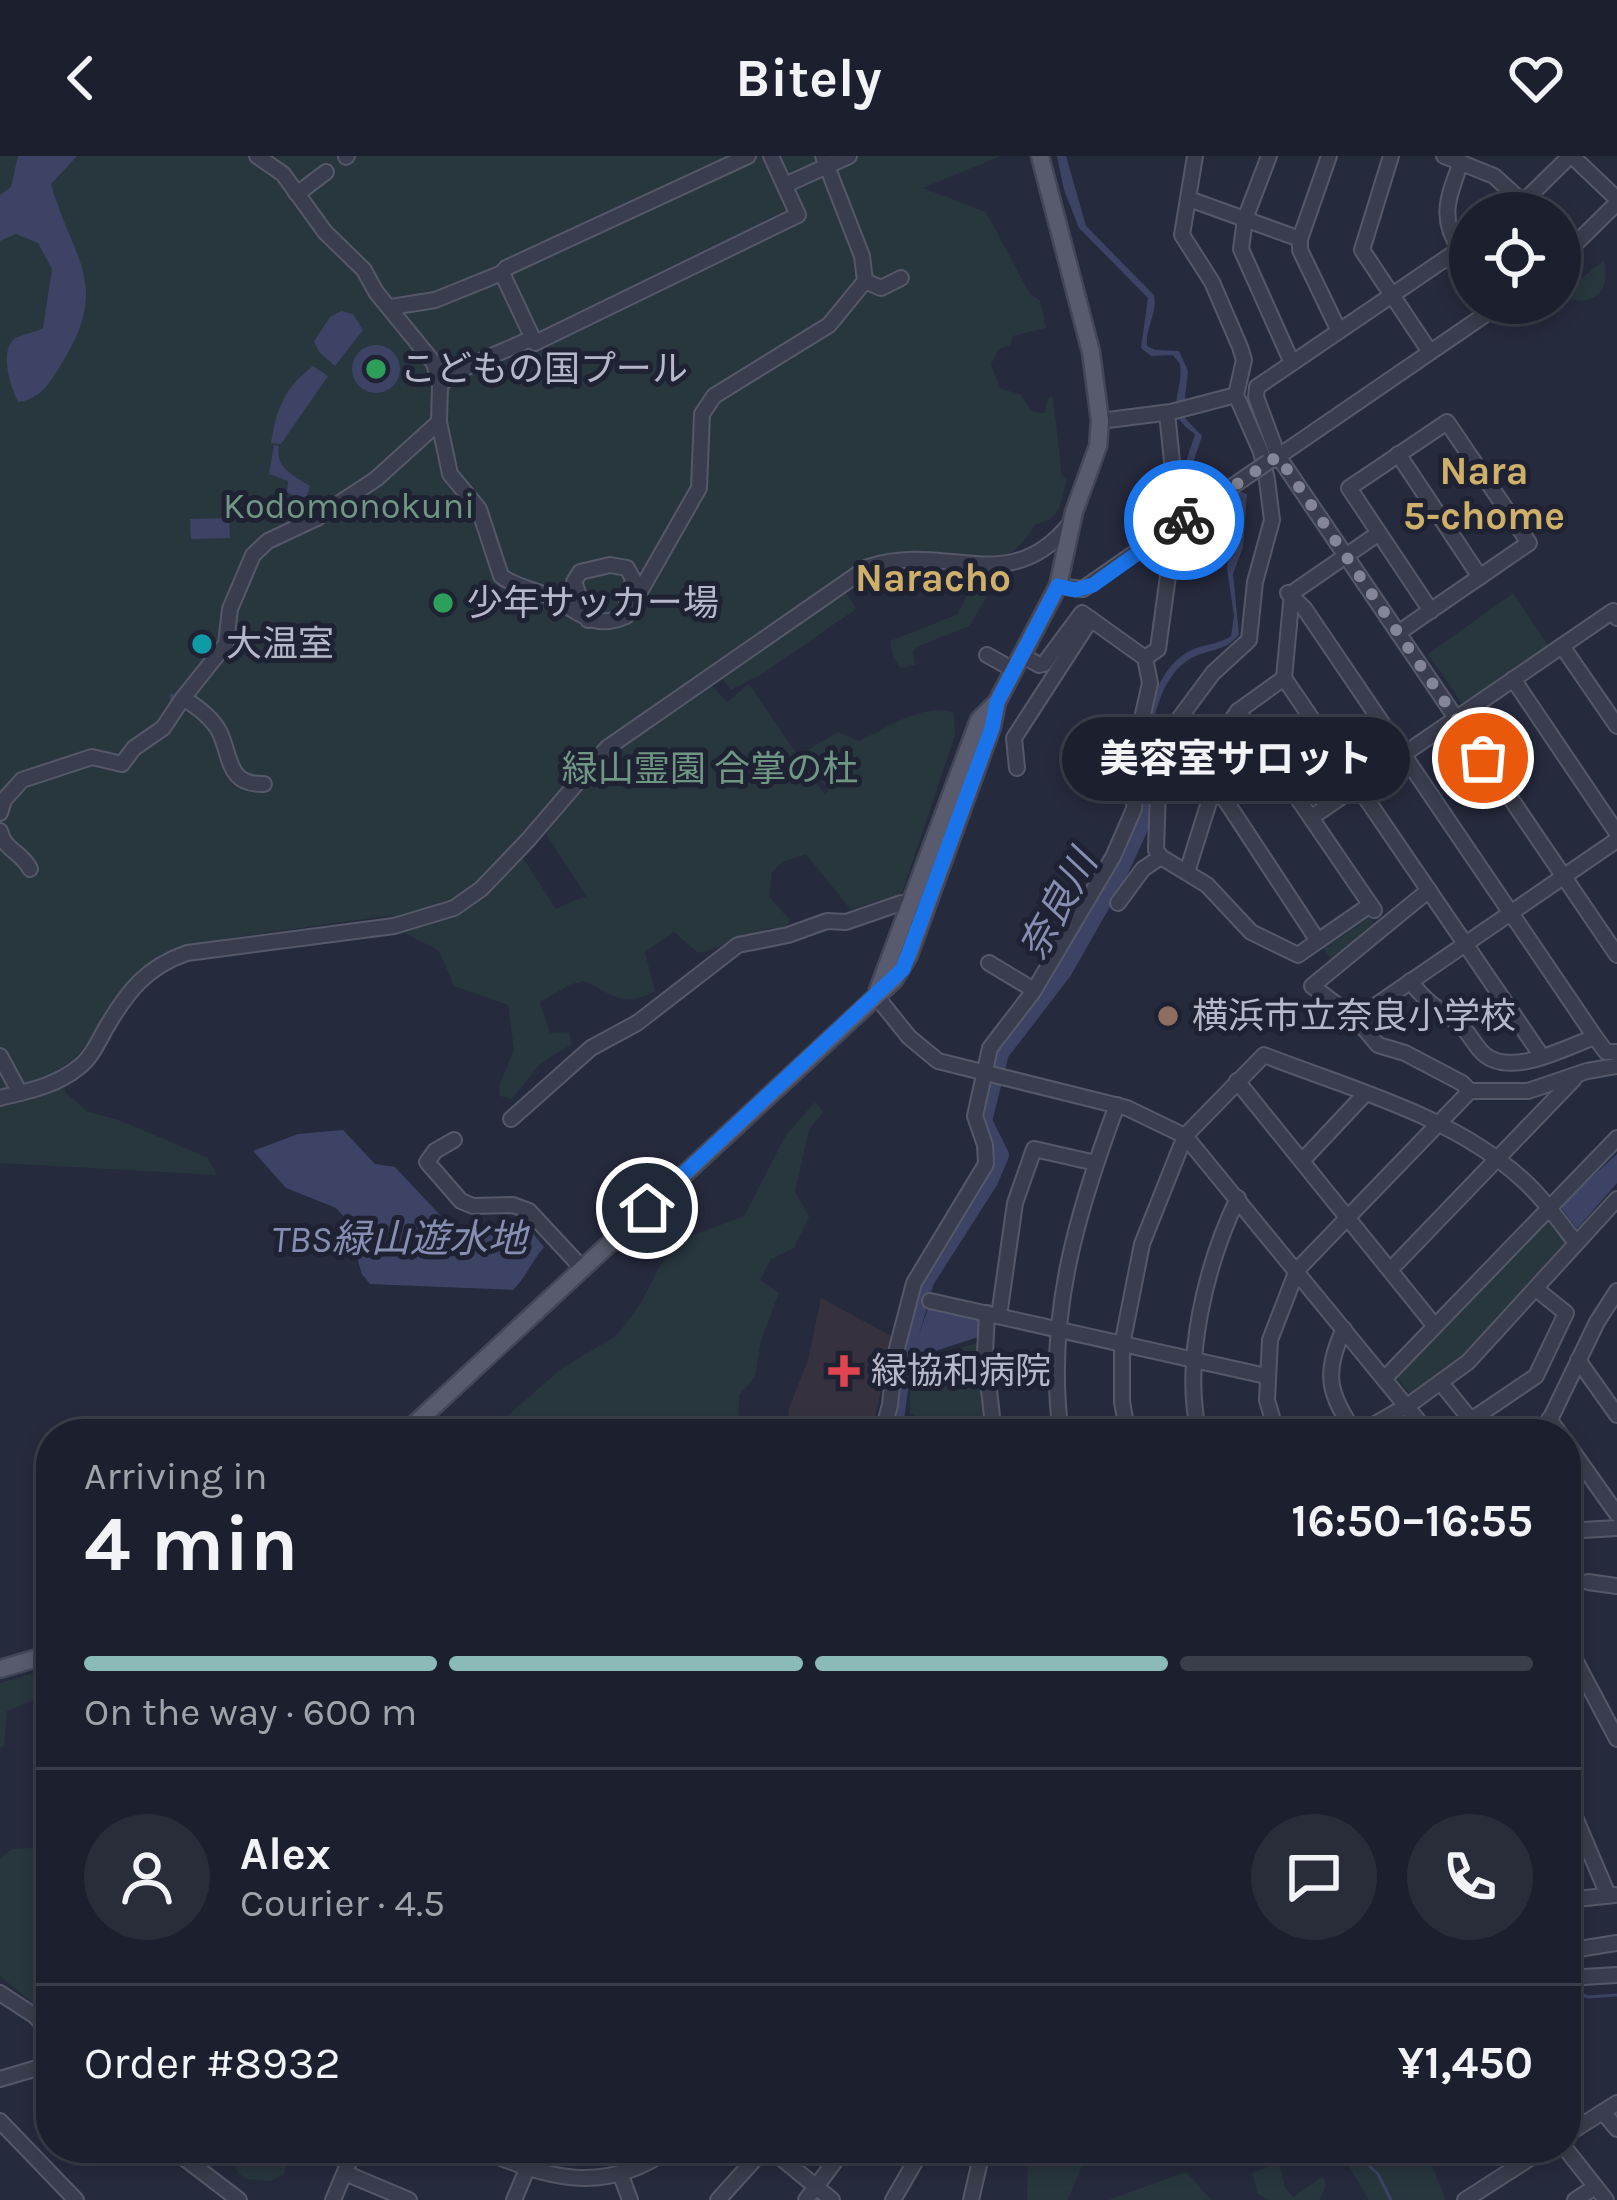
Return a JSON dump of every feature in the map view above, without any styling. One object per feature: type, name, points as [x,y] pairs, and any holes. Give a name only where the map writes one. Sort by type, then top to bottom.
[{"type":"main road","points":[[420,1419],[903,969],[917,906],[992,728],[997,702],[1058,586],[1098,446],[1100,421],[1091,352],[1040,156]]},
{"type":"main road","points":[[0,1669],[36,1658]]},
{"type":"street","points":[[257,156],[283,174],[434,363],[450,474],[479,509],[501,576],[558,601],[587,620],[604,623],[626,616],[699,488],[702,414],[714,396],[829,325],[865,281],[862,256],[825,161]]},
{"type":"street","points":[[391,307],[435,300],[502,273],[748,156]]},
{"type":"street","points":[[502,273],[535,343],[798,215],[770,156]]},
{"type":"street","points":[[785,185],[825,161],[849,156]]},
{"type":"street","points":[[1195,156],[1182,235],[1212,282],[1244,360],[1236,395],[1261,452],[1272,520],[1255,582],[1249,640],[1213,673],[1164,740],[1153,786],[1156,850],[1207,885],[1251,932],[1298,956],[1318,941],[1429,890]]},
{"type":"street","points":[[1269,156],[1245,219],[1241,249],[1292,363]]},
{"type":"street","points":[[1330,156],[1300,238],[1302,261],[1339,332]]},
{"type":"street","points":[[1391,156],[1362,250],[1430,352]]},
{"type":"street","points":[[1444,156],[1494,176],[1506,192]]},
{"type":"street","points":[[1536,192],[1571,156],[1617,201],[1581,238]]},
{"type":"street","points":[[1452,192],[1461,161]]},
{"type":"street","points":[[297,194],[326,172]]},
{"type":"street","points":[[1189,199],[1300,238]]},
{"type":"street","points":[[1449,201],[1445,214],[1449,232]]},
{"type":"street","points":[[1449,257],[1257,387],[1256,398],[1273,459],[1346,556],[1617,955]]},
{"type":"street","points":[[865,281],[880,288],[901,278]]},
{"type":"street","points":[[1058,586],[1084,589],[1471,324]]},
{"type":"street","points":[[440,386],[448,374],[532,338]]},
{"type":"street","points":[[1100,421],[1174,411],[1236,395]]},
{"type":"street","points":[[1145,658],[1158,649],[1177,511],[1174,411]]},
{"type":"street","points":[[0,814],[11,789],[22,780],[92,757],[122,764],[130,758],[134,748],[163,728],[226,644],[230,609],[253,554],[268,541],[352,496],[440,422]]},
{"type":"street","points":[[1398,633],[1529,543],[1447,422],[1349,488],[1431,610]]},
{"type":"street","points":[[1398,454],[1480,577]]},
{"type":"street","points":[[0,1098],[44,1087],[79,1067],[126,993],[167,960],[187,953],[425,920],[454,908],[481,889],[528,841],[607,748],[854,574],[886,561],[919,557],[979,565],[1022,562],[1047,549],[1073,521]]},
{"type":"street","points":[[1289,593],[1379,533]]},
{"type":"street","points":[[587,620],[577,597],[576,576],[610,565],[620,565],[632,574],[626,616]]},
{"type":"street","points":[[1289,593],[1284,678],[1540,1055]]},
{"type":"street","points":[[1289,593],[1606,1052],[1617,1052]]},
{"type":"street","points":[[1312,817],[1612,611],[1617,618]]},
{"type":"street","points":[[886,1419],[895,1355],[914,1282],[982,1176],[991,1142],[974,1121],[990,1076],[995,1040],[1034,990],[1129,824],[1136,795],[1139,726],[1150,683],[1145,658],[1079,615],[1041,665],[987,655]]},
{"type":"street","points":[[1017,768],[1015,738],[1091,619]]},
{"type":"street","points":[[1562,646],[1617,726]]},
{"type":"street","points":[[1284,678],[1238,711],[1201,763],[1318,941]]},
{"type":"street","points":[[1356,1018],[1617,837],[1513,680]]},
{"type":"street","points":[[184,698],[216,725],[232,772],[248,784],[264,784]]},
{"type":"street","points":[[1238,711],[1378,914]]},
{"type":"street","points":[[1187,872],[1214,786]]},
{"type":"street","points":[[0,830],[7,846],[30,869]]},
{"type":"street","points":[[1118,903],[1143,869],[1161,857]]},
{"type":"street","points":[[511,1119],[592,1048],[637,1024],[738,945],[826,921],[846,922],[869,911],[917,906]]},
{"type":"street","points":[[1378,914],[1312,986],[1356,1018],[1378,1045],[1405,1053],[1470,1091],[1528,1091],[1617,1066]]},
{"type":"street","points":[[997,964],[1034,990]]},
{"type":"street","points":[[1410,981],[1430,1008],[1462,1026],[1483,1054],[1496,1061],[1511,1064],[1595,1036]]},
{"type":"street","points":[[875,996],[922,1051],[938,1061],[1118,1105],[1185,1136],[1417,1419]]},
{"type":"street","points":[[1126,1419],[1122,1345],[1142,1244],[1185,1136],[1264,1055],[1438,1123],[1498,1159],[1549,1208],[1576,1243]]},
{"type":"street","points":[[0,1056],[20,1093]]},
{"type":"street","points":[[1391,1269],[1577,1075]]},
{"type":"street","points":[[1238,1082],[1435,1325]]},
{"type":"street","points":[[1273,1419],[1266,1376],[1273,1325],[1297,1270],[1470,1091]]},
{"type":"street","points":[[1302,1161],[1364,1095]]},
{"type":"street","points":[[1061,1419],[1058,1330],[1070,1252],[1118,1105]]},
{"type":"street","points":[[1385,1378],[1617,1138]]},
{"type":"street","points":[[454,1141],[435,1150],[427,1162],[461,1201],[529,1210],[582,1268]]},
{"type":"street","points":[[992,1419],[985,1354],[1015,1204],[1034,1149],[1096,1163]]},
{"type":"street","points":[[1196,1419],[1196,1360],[1211,1265],[1238,1198]]},
{"type":"street","points":[[1384,1419],[1441,1383],[1484,1346],[1617,1199]]},
{"type":"street","points":[[1472,1419],[1536,1376],[1566,1313],[1536,1288]]},
{"type":"street","points":[[1550,1419],[1617,1291]]},
{"type":"street","points":[[930,1300],[1266,1376]]},
{"type":"street","points":[[1607,1306],[1617,1320]]},
{"type":"street","points":[[1345,1328],[1330,1366],[1330,1382],[1346,1419]]},
{"type":"street","points":[[1578,1360],[1617,1415]]},
{"type":"street","points":[[1441,1383],[1470,1419]]},
{"type":"street","points":[[1581,1463],[1617,1514]]},
{"type":"street","points":[[1581,1530],[1617,1528]]},
{"type":"street","points":[[1588,1582],[1617,1586]]},
{"type":"street","points":[[1581,1683],[1617,1739]]},
{"type":"street","points":[[1581,1828],[1613,1895],[1581,1898]]},
{"type":"street","points":[[1581,1949],[1617,1943]]},
{"type":"street","points":[[1581,1977],[1617,1975]]},
{"type":"street","points":[[0,1994],[36,2017]]},
{"type":"street","points":[[0,2080],[36,2069]]},
{"type":"street","points":[[1581,2126],[1617,2103]]},
{"type":"street","points":[[1603,2112],[1617,2129]]},
{"type":"street","points":[[0,2121],[36,2158]]},
{"type":"street","points":[[40,2163],[76,2200]]},
{"type":"street","points":[[191,2163],[239,2200]]},
{"type":"street","points":[[333,2200],[349,2163]]},
{"type":"street","points":[[513,2163],[569,2179],[620,2174],[647,2163]]},
{"type":"street","points":[[514,2200],[530,2163]]},
{"type":"street","points":[[718,2200],[753,2163]]},
{"type":"street","points":[[782,2163],[811,2193],[832,2200]]},
{"type":"street","points":[[811,2193],[833,2163]]},
{"type":"street","points":[[893,2200],[914,2163]]},
{"type":"street","points":[[971,2200],[979,2163]]},
{"type":"street","points":[[1465,2200],[1523,2163]]},
{"type":"street","points":[[1575,2200],[1600,2194],[1576,2163]]},
{"type":"street","points":[[345,2173],[409,2200]]},
{"type":"street","points":[[620,2174],[630,2200]]},
{"type":"shaded area","name":"緑協和病院","points":[[821,1298],[893,1337],[874,1419],[788,1419],[808,1360]]},
{"type":"green space","name":"Kodomonokuni","points":[[0,156],[1001,156],[923,188],[986,212],[1030,294],[1040,300],[1046,328],[1013,336],[991,365],[1001,389],[1020,394],[1032,411],[1044,413],[1049,396],[1053,398],[1062,476],[1067,479],[1056,513],[1036,524],[1021,544],[995,561],[921,558],[840,582],[856,609],[731,690],[714,668],[571,783],[514,844],[556,909],[582,897],[588,899],[546,834],[587,780],[630,742],[711,684],[727,702],[749,684],[825,795],[828,791],[804,752],[838,732],[859,741],[918,713],[954,713],[955,735],[902,893],[851,910],[806,854],[782,862],[772,872],[769,897],[790,920],[785,928],[762,930],[698,953],[674,932],[645,952],[655,991],[626,999],[584,981],[540,1002],[550,1033],[569,1032],[572,1044],[540,1064],[512,1099],[500,1096],[499,1086],[514,1050],[508,1005],[454,986],[439,951],[398,929],[392,915],[187,944],[140,970],[91,1038],[59,1070],[66,1093],[88,1112],[119,1120],[208,1158],[217,1175],[0,1163],[0,1055],[4,1054],[0,1046]]},
{"type":"green space","points":[[1604,260],[1605,281],[1597,295],[1581,301],[1581,279]]},
{"type":"green space","points":[[1001,576],[1002,584],[989,593],[969,626],[917,647],[915,665],[901,668],[890,641],[958,614],[973,581]]},
{"type":"green space","points":[[1513,593],[1550,648],[1465,708],[1428,654]]},
{"type":"green space","points":[[1370,917],[1374,924],[1331,959],[1324,949]]},
{"type":"green space","points":[[815,1102],[823,1112],[809,1130],[795,1191],[809,1217],[794,1248],[771,1259],[760,1280],[779,1293],[761,1341],[755,1377],[739,1395],[738,1419],[509,1419],[507,1416],[561,1369],[617,1335],[680,1240],[744,1216],[786,1135]]},
{"type":"green space","points":[[1546,1219],[1566,1241],[1471,1349],[1412,1397],[1394,1374]]},
{"type":"green space","points":[[980,1342],[986,1419],[919,1419],[910,1413],[911,1363]]},
{"type":"green space","points":[[36,1672],[36,1699],[7,1711],[0,1748],[0,1683]]},
{"type":"green space","points":[[12,1849],[36,1852],[36,2006],[0,1976],[0,1858]]},
{"type":"green space","points":[[236,2163],[287,2163],[284,2174],[270,2181],[245,2179]]},
{"type":"green space","points":[[1028,2163],[1083,2163],[1068,2200],[1027,2200]]},
{"type":"green space","points":[[1279,2163],[1293,2197],[1323,2176],[1326,2185],[1320,2200],[1270,2200],[1258,2194],[1252,2173]]},
{"type":"green space","points":[[1347,2163],[1431,2163],[1446,2200],[1369,2200]]},
{"type":"green space","points":[[1186,2172],[1211,2200],[1108,2200]]},
{"type":"water","points":[[18,156],[77,156],[51,184],[84,274],[86,293],[84,315],[59,368],[38,394],[18,402],[7,352],[14,339],[43,328],[52,269],[38,243],[16,234],[0,241],[0,195],[11,187]]},
{"type":"water","points":[[1057,156],[1066,156],[1086,226],[1154,295],[1147,346],[1179,351],[1188,371],[1183,416],[1202,436],[1190,472],[1247,494],[1243,547],[1233,574],[1239,634],[1226,646],[1198,655],[1176,671],[1156,710],[1150,752],[1144,751],[1147,722],[1162,678],[1181,656],[1231,636],[1234,616],[1227,568],[1239,501],[1198,488],[1182,474],[1195,434],[1176,410],[1180,364],[1173,355],[1151,356],[1141,348],[1148,298],[1079,228]]},
{"type":"water","points":[[341,311],[353,314],[363,330],[335,366],[314,341],[330,317]]},
{"type":"water","name":"こどもの国プール","points":[[376,345],[393,352],[400,369],[393,386],[376,393],[359,386],[352,369],[359,352]]},
{"type":"water","points":[[313,366],[328,376],[281,444],[271,443],[283,400]]},
{"type":"water","points":[[274,445],[279,446],[287,470],[310,486],[307,496],[298,499],[287,492],[288,481],[269,474]]},
{"type":"water","points":[[229,518],[230,538],[191,539],[190,519]]},
{"type":"water","name":"TBS緑山遊水地","points":[[343,1130],[375,1164],[395,1167],[456,1232],[531,1231],[544,1247],[517,1286],[513,1290],[370,1284],[362,1274],[345,1218],[336,1208],[286,1188],[253,1151],[298,1134]]},
{"type":"water","points":[[1617,1154],[1617,1183],[1577,1229],[1560,1206]]},
{"type":"water","points":[[928,1308],[979,1317],[978,1337],[911,1359]]},
{"type":"waterway","points":[[171,705],[172,695]]},
{"type":"waterway","name":"奈良川","points":[[895,1419],[903,1359],[925,1281],[989,1181],[1000,1155],[983,1121],[1000,1053],[1063,971],[1117,876],[1139,828],[1147,796],[1150,728]]},
{"type":"waterway","points":[[1581,1994],[1617,1995]]},
{"type":"waterway","name":"奈良川","points":[[1366,2163],[1378,2174],[1391,2200]]},
{"type":"way so far","points":[[1184,520],[1278,456],[1483,758]]},
{"type":"place","name":"こどもの国プール","points":[[376,369]]},
{"type":"place","name":"少年サッカー場","points":[[443,603]]},
{"type":"place","name":"大温室","points":[[202,644]]},
{"type":"place","name":"美容室サロット","points":[[1483,758]]},
{"type":"place","name":"横浜市立奈良小学校","points":[[1168,1016]]},
{"type":"place","name":"緑協和病院","points":[[844,1371]]},
{"type":"district","name":"Nara 5-chome","points":[[1484,494]]},
{"type":"district","name":"Naracho","points":[[933,578]]},
{"type":"route","points":[[647,1208],[903,969],[992,728],[997,702],[1058,586],[1075,590],[1093,585],[1184,520]]},
{"type":"park label","name":"緑山霊園 合掌の杜","points":[[710,769]]}]
